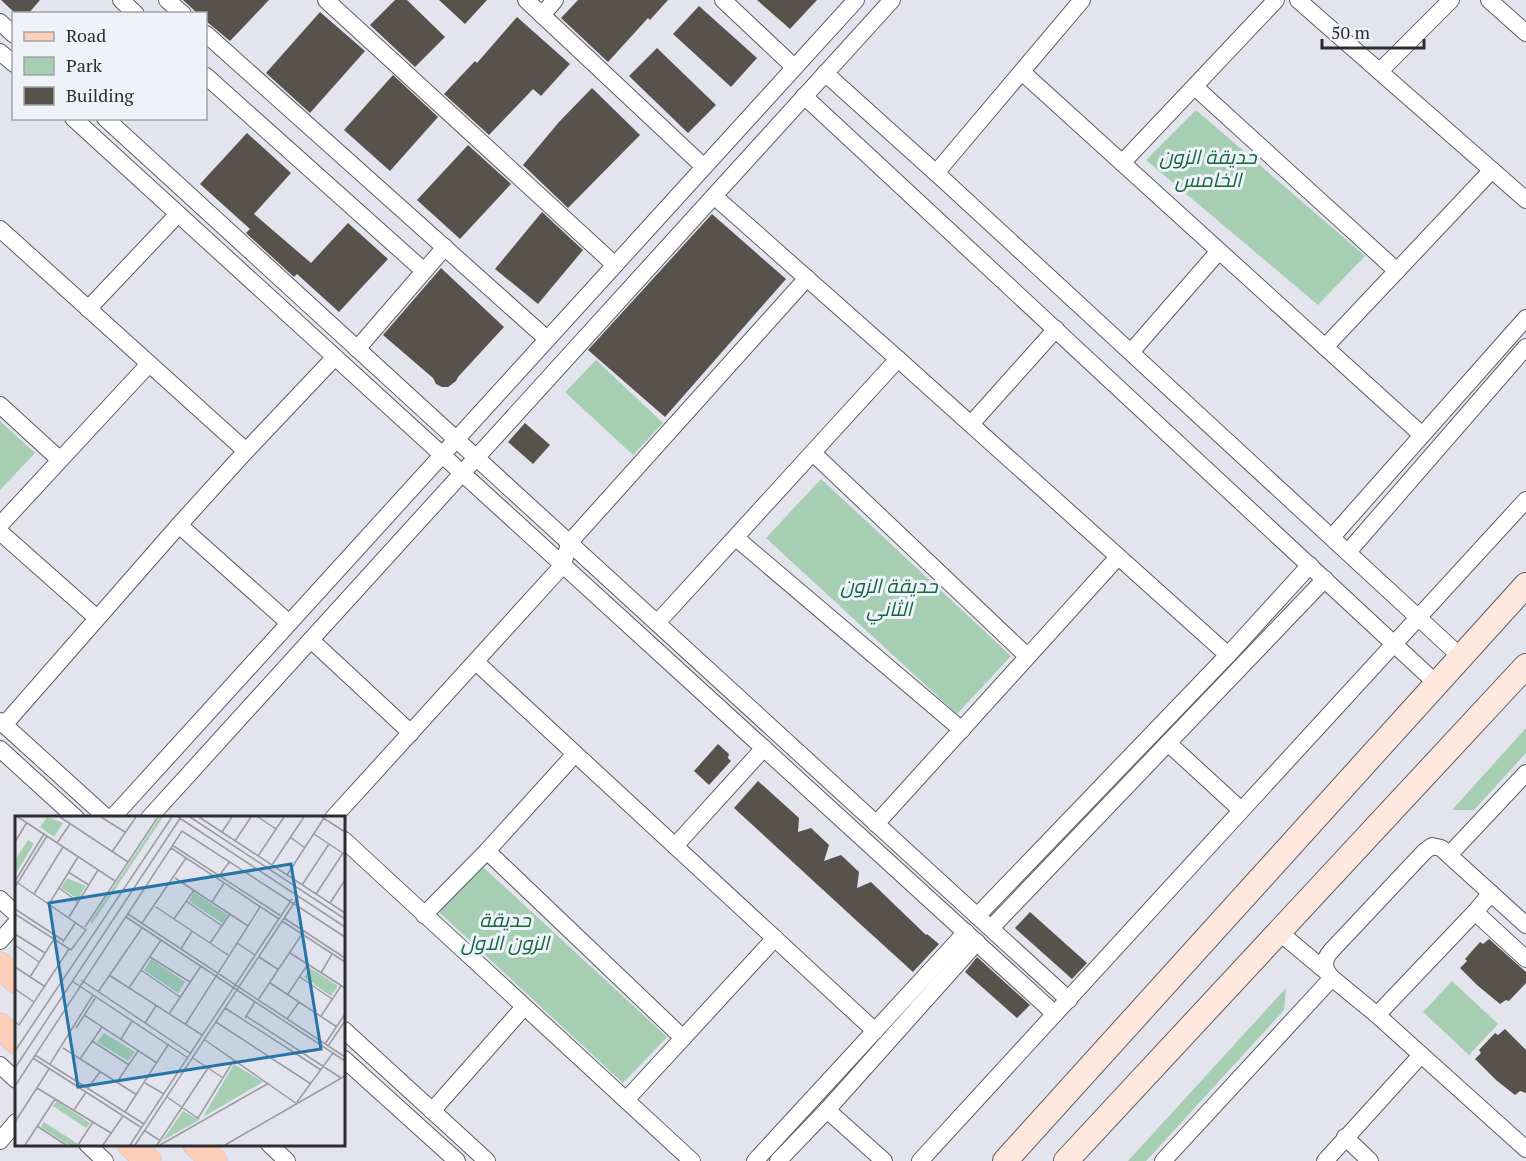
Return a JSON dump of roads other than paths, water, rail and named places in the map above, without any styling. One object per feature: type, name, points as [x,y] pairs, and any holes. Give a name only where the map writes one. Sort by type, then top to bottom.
[{"type":"main road","points":[[1013,1158],[1526,585]]},
{"type":"main road","points":[[1066,1161],[1526,666]]},
{"type":"main road","points":[[132,1146],[148,1161]]},
{"type":"main road","points":[[198,1146],[214,1161]]},
{"type":"street","points":[[121,0],[134,12]]},
{"type":"street","points":[[167,0],[181,12]]},
{"type":"street","points":[[326,0],[615,265]]},
{"type":"street","points":[[525,0],[704,167]]},
{"type":"street","points":[[542,15],[555,0]]},
{"type":"street","points":[[723,0],[792,65]]},
{"type":"street","points":[[114,816],[856,0]]},
{"type":"street","points":[[151,816],[892,0]]},
{"type":"street","points":[[936,173],[1082,0]]},
{"type":"street","points":[[1122,164],[1276,0]]},
{"type":"street","points":[[1298,0],[1526,200]]},
{"type":"street","points":[[1380,72],[1451,0]]},
{"type":"street","points":[[1489,0],[1526,33]]},
{"type":"street","points":[[0,22],[12,33]]},
{"type":"street","points":[[207,35],[548,339]]},
{"type":"street","points":[[0,52],[12,62]]},
{"type":"street","points":[[1022,72],[1422,435]]},
{"type":"street","points":[[825,73],[1461,657]]},
{"type":"street","points":[[207,77],[424,271]]},
{"type":"street","points":[[1195,87],[1397,271]]},
{"type":"street","points":[[804,96],[1437,684]]},
{"type":"street","points":[[75,120],[1055,1014]]},
{"type":"street","points":[[107,120],[1068,1000]]},
{"type":"street","points":[[1325,347],[1492,170]]},
{"type":"street","points":[[714,196],[1228,655]]},
{"type":"street","points":[[88,309],[178,214]]},
{"type":"street","points":[[0,229],[246,451]]},
{"type":"street","points":[[357,349],[445,247]]},
{"type":"street","points":[[1131,352],[1219,251]]},
{"type":"street","points":[[335,816],[563,566],[569,543],[807,278]]},
{"type":"street","points":[[1332,537],[1526,318]]},
{"type":"street","points":[[970,424],[1056,329]]},
{"type":"street","points":[[1348,552],[1526,347]]},
{"type":"street","points":[[105,816],[2,723],[246,451],[335,357]]},
{"type":"street","points":[[657,623],[898,359]]},
{"type":"street","points":[[0,525],[149,364]]},
{"type":"street","points":[[0,405],[59,459]]},
{"type":"street","points":[[813,453],[1027,656]]},
{"type":"street","points":[[920,1161],[1526,500]]},
{"type":"street","points":[[180,525],[289,623]]},
{"type":"street","points":[[0,532],[97,618]]},
{"type":"street","points":[[736,538],[962,730]]},
{"type":"street","points":[[876,824],[1118,557]]},
{"type":"street","points":[[778,1161],[827,1110],[984,923],[1310,565]]},
{"type":"street","points":[[984,923],[1168,743],[1325,579]]},
{"type":"street","points":[[311,640],[411,733]]},
{"type":"street","points":[[476,662],[875,1031]]},
{"type":"street","points":[[1168,743],[1241,810]]},
{"type":"street","points":[[675,846],[764,748]]},
{"type":"street","points":[[0,749],[74,816]]},
{"type":"street","points":[[424,915],[575,754]]},
{"type":"street","points":[[1449,855],[1526,773]]},
{"type":"street","points":[[345,841],[692,1161]]},
{"type":"street","points":[[1330,976],[1325,968],[1327,956],[1428,848],[1437,846],[1441,848],[1526,925]]},
{"type":"street","points":[[487,850],[683,1038]]},
{"type":"street","points":[[1377,1015],[1491,893]]},
{"type":"street","points":[[0,899],[15,913]]},
{"type":"street","points":[[1475,912],[1526,959]]},
{"type":"street","points":[[0,941],[15,924]]},
{"type":"street","points":[[1279,932],[1377,1015],[1526,1149]]},
{"type":"street","points":[[626,1100],[775,938]]},
{"type":"street","points":[[754,1161],[875,1031],[972,938]]},
{"type":"street","points":[[1163,1161],[1330,976]]},
{"type":"street","points":[[432,1111],[524,1007]]},
{"type":"street","points":[[345,1031],[487,1161]]},
{"type":"street","points":[[1325,1161],[1421,1055]]},
{"type":"street","points":[[345,1060],[454,1160]]},
{"type":"street","points":[[0,1065],[15,1079]]},
{"type":"street","points":[[827,1110],[884,1161]]},
{"type":"street","points":[[0,1141],[15,1123]]},
{"type":"street","points":[[1345,1137],[1370,1161]]},
{"type":"street","points":[[89,1146],[105,1161]]},
{"type":"street","points":[[271,1146],[287,1161]]},
{"type":"park label","name":"حديقة الزون الخامس","points":[[1208,168]]},
{"type":"park label","name":"حديقة الزون الثاني","points":[[889,596]]},
{"type":"park label","name":"حديقة الزون الاول","points":[[505,930]]}]
